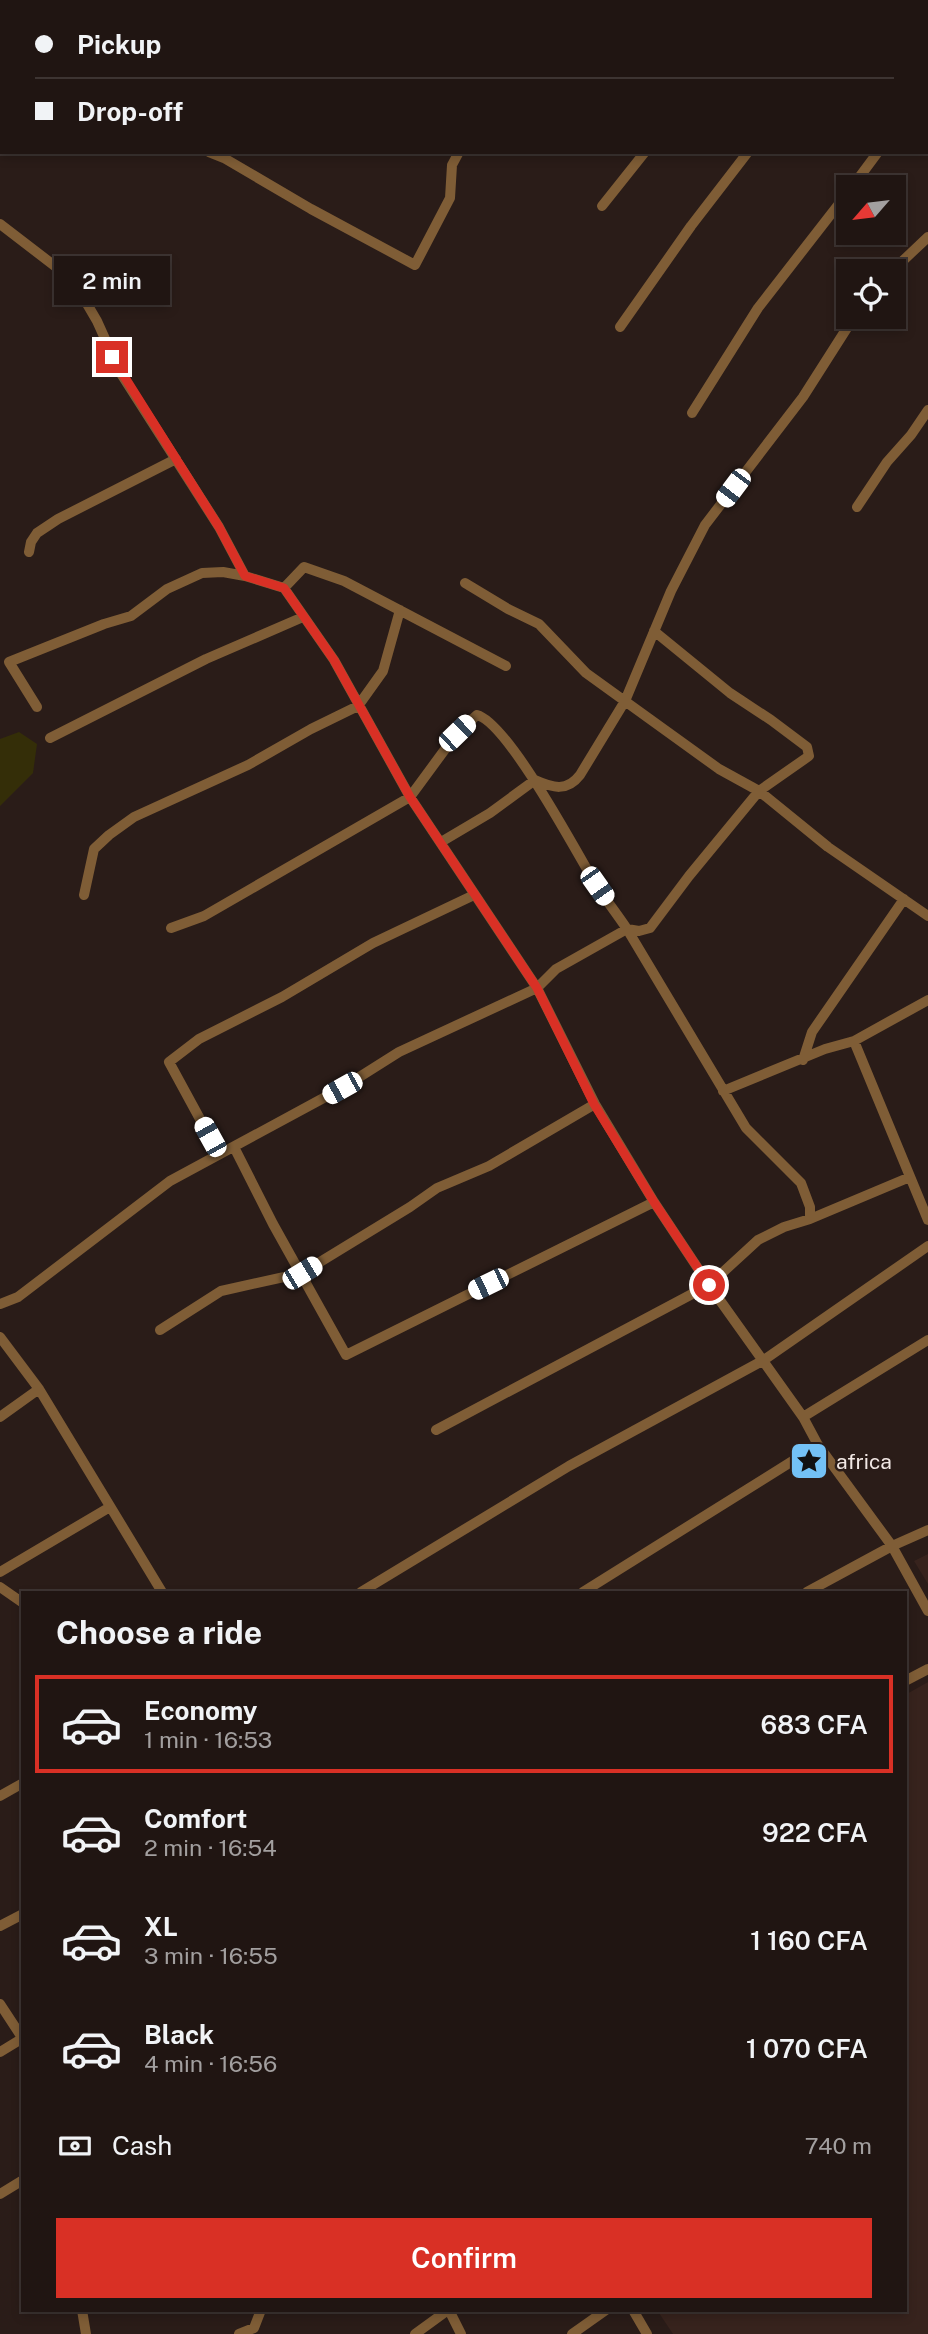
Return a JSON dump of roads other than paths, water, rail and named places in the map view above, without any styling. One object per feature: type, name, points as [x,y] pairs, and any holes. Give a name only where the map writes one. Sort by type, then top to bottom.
[{"type":"street","points":[[214,154],[415,265],[450,198],[452,165],[458,154]]},
{"type":"street","points":[[602,206],[643,154]]},
{"type":"street","points":[[620,327],[691,226],[746,154]]},
{"type":"street","points":[[861,175],[876,154]]},
{"type":"street","points":[[692,413],[758,308],[836,207]]},
{"type":"street","points":[[0,224],[56,270],[73,280],[97,321],[120,372],[219,527],[245,576]]},
{"type":"street","points":[[905,259],[928,237]]},
{"type":"street","points":[[535,780],[545,785],[565,788],[573,784],[625,701],[653,631],[705,526],[803,397],[847,329]]},
{"type":"street","points":[[857,507],[928,410]]},
{"type":"street","points":[[29,552],[37,533],[58,519],[176,459]]},
{"type":"street","points":[[284,588],[304,567],[344,581],[506,666]]},
{"type":"street","points":[[37,707],[9,662],[24,654],[131,616],[167,589],[202,573],[223,572],[245,576],[284,588],[334,660],[410,797],[537,988],[594,1104],[654,1202],[803,1417],[818,1445],[892,1546],[928,1611]]},
{"type":"street","points":[[465,583],[539,624],[586,673],[719,769],[759,791],[828,847],[928,916]]},
{"type":"street","points":[[84,895],[94,849],[134,817],[248,765],[310,729],[358,706],[383,671],[400,610]]},
{"type":"street","points":[[50,737],[206,659],[303,617]]},
{"type":"street","points":[[0,1304],[18,1297],[170,1181],[342,1088],[399,1052],[537,988],[556,969],[627,929],[639,931],[650,928],[759,791],[809,756],[807,747],[730,693],[653,631]]},
{"type":"street","points":[[171,928],[204,916],[410,797],[457,733],[477,715],[484,717],[535,780],[746,1128],[801,1183],[810,1207],[810,1219]]},
{"type":"street","points":[[441,842],[491,813],[535,780]]},
{"type":"street","points":[[219,1154],[169,1062],[199,1039],[282,997],[373,943],[474,895]]},
{"type":"street","points":[[803,1060],[812,1032],[904,899]]},
{"type":"street","points":[[723,1091],[825,1049],[854,1041],[928,1000]]},
{"type":"street","points":[[854,1041],[928,1220]]},
{"type":"street","points":[[160,1330],[221,1291],[302,1273],[437,1188],[489,1166],[594,1104]]},
{"type":"street","points":[[234,1147],[273,1224],[346,1355],[654,1202]]},
{"type":"street","points":[[436,1430],[709,1285],[758,1240],[910,1177]]},
{"type":"street","points":[[362,1591],[569,1466],[764,1360],[928,1246]]},
{"type":"street","points":[[0,1337],[39,1389],[161,1591]]},
{"type":"street","points":[[803,1417],[928,1340]]},
{"type":"street","points":[[0,1417],[39,1389]]},
{"type":"street","points":[[585,1591],[818,1445]]},
{"type":"street","points":[[0,1572],[110,1507]]},
{"type":"street","points":[[809,1591],[892,1546],[928,1530]]},
{"type":"street","points":[[0,1587],[21,1602]]},
{"type":"street","points":[[907,1680],[928,1669]]},
{"type":"street","points":[[0,1796],[21,1784]]},
{"type":"street","points":[[0,1926],[21,1915]]},
{"type":"street","points":[[0,2004],[21,2035]]},
{"type":"street","points":[[0,2052],[21,2039]]},
{"type":"street","points":[[0,2194],[21,2181]]},
{"type":"street","points":[[82,2312],[86,2334]]},
{"type":"street","points":[[239,2334],[254,2328],[260,2312]]},
{"type":"street","points":[[415,2334],[445,2312]]},
{"type":"street","points":[[449,2312],[461,2334]]},
{"type":"street","points":[[572,2334],[603,2312]]},
{"type":"street","points":[[634,2312],[647,2334]]},
{"type":"place","name":"africa","points":[[809,1461]]}]
